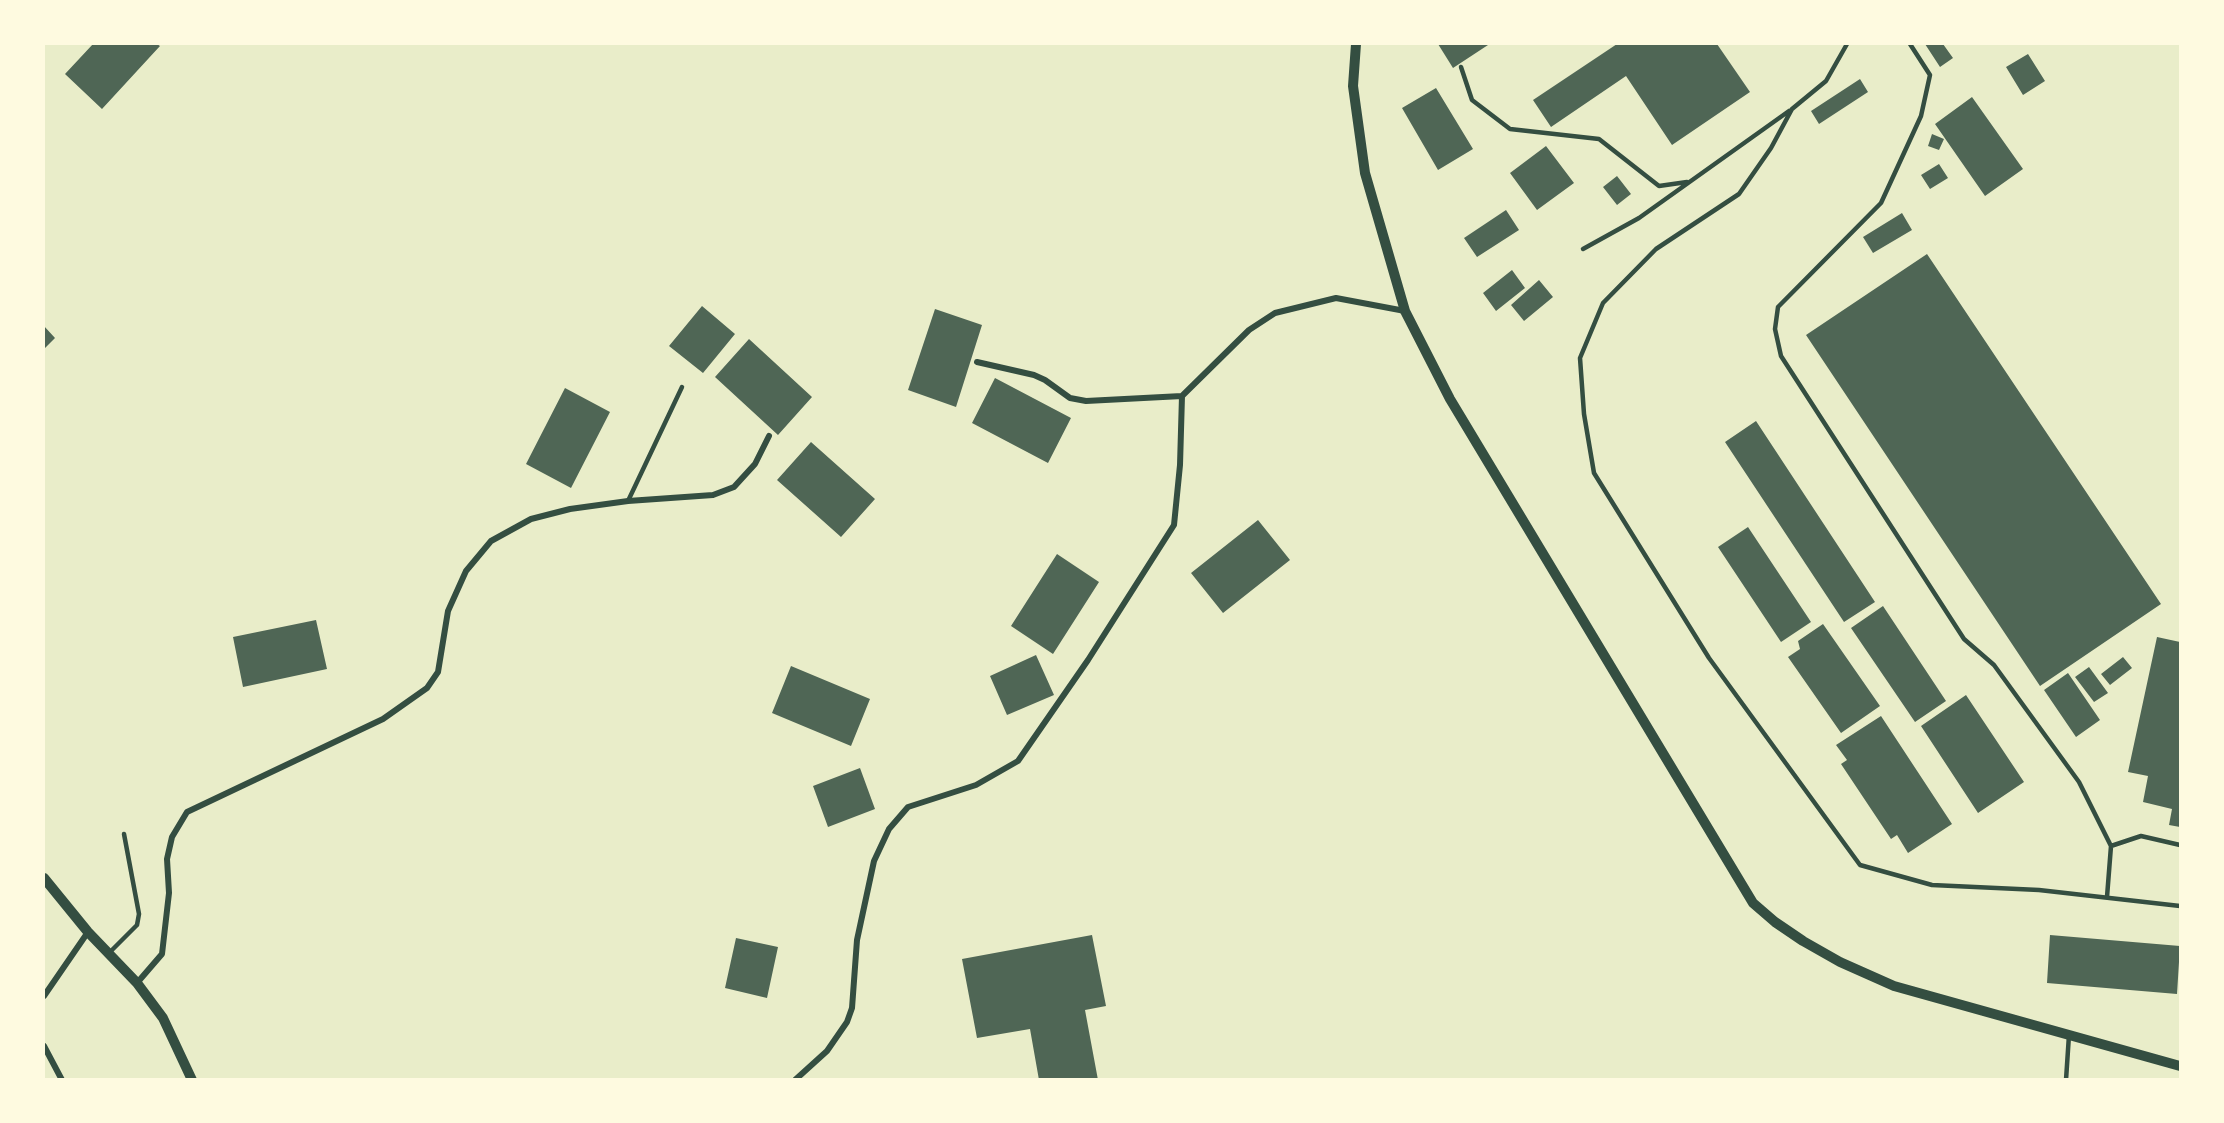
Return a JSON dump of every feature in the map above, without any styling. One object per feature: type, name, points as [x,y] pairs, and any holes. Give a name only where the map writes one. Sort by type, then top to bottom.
[{"type":"street","points":[[1356,44],[1353,86],[1365,173],[1405,311],[1450,399],[1753,903],[1803,941],[1840,962],[1894,986],[2181,1066]]},
{"type":"street","points":[[977,362],[1034,375],[1070,398],[1086,401],[1182,396],[1249,330],[1275,313],[1336,298],[1405,311]]},
{"type":"street","points":[[795,1080],[826,1051],[847,1022],[852,1008],[857,940],[874,861],[889,829],[908,807],[976,784],[1018,761],[1088,660],[1174,525],[1180,465],[1182,396]]},
{"type":"street","points":[[137,983],[162,954],[169,893],[167,860],[172,837],[187,812],[382,719],[427,688],[438,672],[448,611],[466,571],[490,541],[531,519],[570,509],[628,501],[713,495],[734,487],[755,464],[769,436]]},
{"type":"street","points":[[44,878],[88,932],[137,983],[163,1018],[192,1080]]},
{"type":"street","points":[[44,996],[88,932]]},
{"type":"street","points":[[44,1046],[62,1080]]},
{"type":"lane","points":[[1583,249],[1639,218],[1792,110],[1826,81],[1847,44]]},
{"type":"lane","points":[[1910,44],[1930,75],[1921,116],[1881,203],[1778,307],[1775,329],[1781,356],[1964,639],[1994,665],[2079,782],[2111,846],[2107,897]]},
{"type":"lane","points":[[1461,67],[1472,100],[1510,129],[1599,139],[1659,186],[1687,182]]},
{"type":"lane","points":[[1792,110],[1771,148],[1739,194],[1656,249],[1603,303],[1580,358],[1584,414],[1594,473],[1709,657],[1860,865],[1932,885],[2039,890],[2181,906]]},
{"type":"lane","points":[[628,501],[682,387]]},
{"type":"lane","points":[[109,953],[137,925],[139,914],[124,834]]},
{"type":"lane","points":[[2111,846],[2141,836],[2181,845]]},
{"type":"lane","points":[[2066,1080],[2069,1035]]},
{"type":"building","points":[[93,44],[157,44],[160,46],[102,109],[65,74]]},
{"type":"building","points":[[1438,44],[1487,44],[1488,45],[1453,68]]},
{"type":"building","points":[[1617,44],[1717,44],[1750,92],[1672,145],[1626,76],[1551,127],[1533,100]]},
{"type":"building","points":[[1925,44],[1943,44],[1953,58],[1940,67]]},
{"type":"building","points":[[2028,54],[2045,81],[2023,95],[2006,67]]},
{"type":"building","points":[[1860,79],[1868,92],[1819,124],[1811,111]]},
{"type":"building","points":[[1436,88],[1473,149],[1438,170],[1402,108]]},
{"type":"building","points":[[1972,97],[2023,169],[1985,196],[1935,124]]},
{"type":"building","points":[[1932,134],[1944,139],[1939,150],[1928,146]]},
{"type":"building","points":[[1546,146],[1574,183],[1537,210],[1510,173]]},
{"type":"building","points":[[1939,164],[1948,178],[1930,189],[1921,175]]},
{"type":"building","points":[[1617,176],[1631,194],[1617,205],[1603,187]]},
{"type":"building","points":[[1506,210],[1519,230],[1477,257],[1464,238]]},
{"type":"building","points":[[1902,213],[1912,230],[1873,253],[1863,237]]},
{"type":"building","points":[[1927,254],[2161,604],[2040,686],[1806,335]]},
{"type":"building","points":[[1512,270],[1525,288],[1496,311],[1483,293]]},
{"type":"building","points":[[1539,280],[1553,297],[1524,321],[1511,305]]},
{"type":"building","points":[[702,306],[735,334],[703,373],[669,346]]},
{"type":"building","points":[[935,309],[982,325],[956,407],[908,390]]},
{"type":"building","points":[[44,326],[55,338],[44,349]]},
{"type":"building","points":[[749,339],[812,397],[778,435],[715,377]]},
{"type":"building","points":[[995,378],[1071,418],[1048,463],[972,423]]},
{"type":"building","points":[[565,388],[610,412],[571,488],[526,464]]},
{"type":"building","points":[[1756,421],[1875,602],[1844,622],[1725,442]]},
{"type":"building","points":[[811,442],[875,499],[841,537],[777,480]]},
{"type":"building","points":[[1258,520],[1290,560],[1223,613],[1191,573]]},
{"type":"building","points":[[1748,527],[1811,622],[1781,642],[1718,547]]},
{"type":"building","points":[[1057,554],[1099,582],[1053,654],[1011,626]]},
{"type":"building","points":[[1883,606],[1946,701],[1915,722],[1851,628]]},
{"type":"building","points":[[316,620],[327,669],[243,687],[233,637]]},
{"type":"building","points":[[1823,624],[1880,706],[1841,733],[1788,657],[1800,649],[1798,641]]},
{"type":"building","points":[[2157,637],[2180,642],[2180,827],[2169,825],[2172,809],[2143,802],[2148,776],[2128,772]]},
{"type":"building","points":[[1036,655],[1054,695],[1007,715],[990,676]]},
{"type":"building","points":[[2123,657],[2132,668],[2110,685],[2101,674]]},
{"type":"building","points":[[791,666],[870,699],[851,746],[772,713]]},
{"type":"building","points":[[2089,667],[2108,693],[2094,702],[2075,677]]},
{"type":"building","points":[[2068,673],[2100,720],[2076,737],[2044,690]]},
{"type":"building","points":[[1966,695],[2024,782],[1978,813],[1921,726]]},
{"type":"building","points":[[1881,716],[1952,824],[1908,853],[1897,835],[1891,839],[1841,764],[1847,760],[1836,745]]},
{"type":"building","points":[[860,768],[875,809],[828,827],[813,786]]},
{"type":"building","points":[[1092,935],[1106,1006],[1085,1010],[1098,1080],[1039,1080],[1030,1029],[977,1038],[962,959]]},
{"type":"building","points":[[2050,935],[2180,946],[2177,994],[2047,983]]},
{"type":"building","points":[[736,938],[778,947],[767,998],[725,988]]}]
